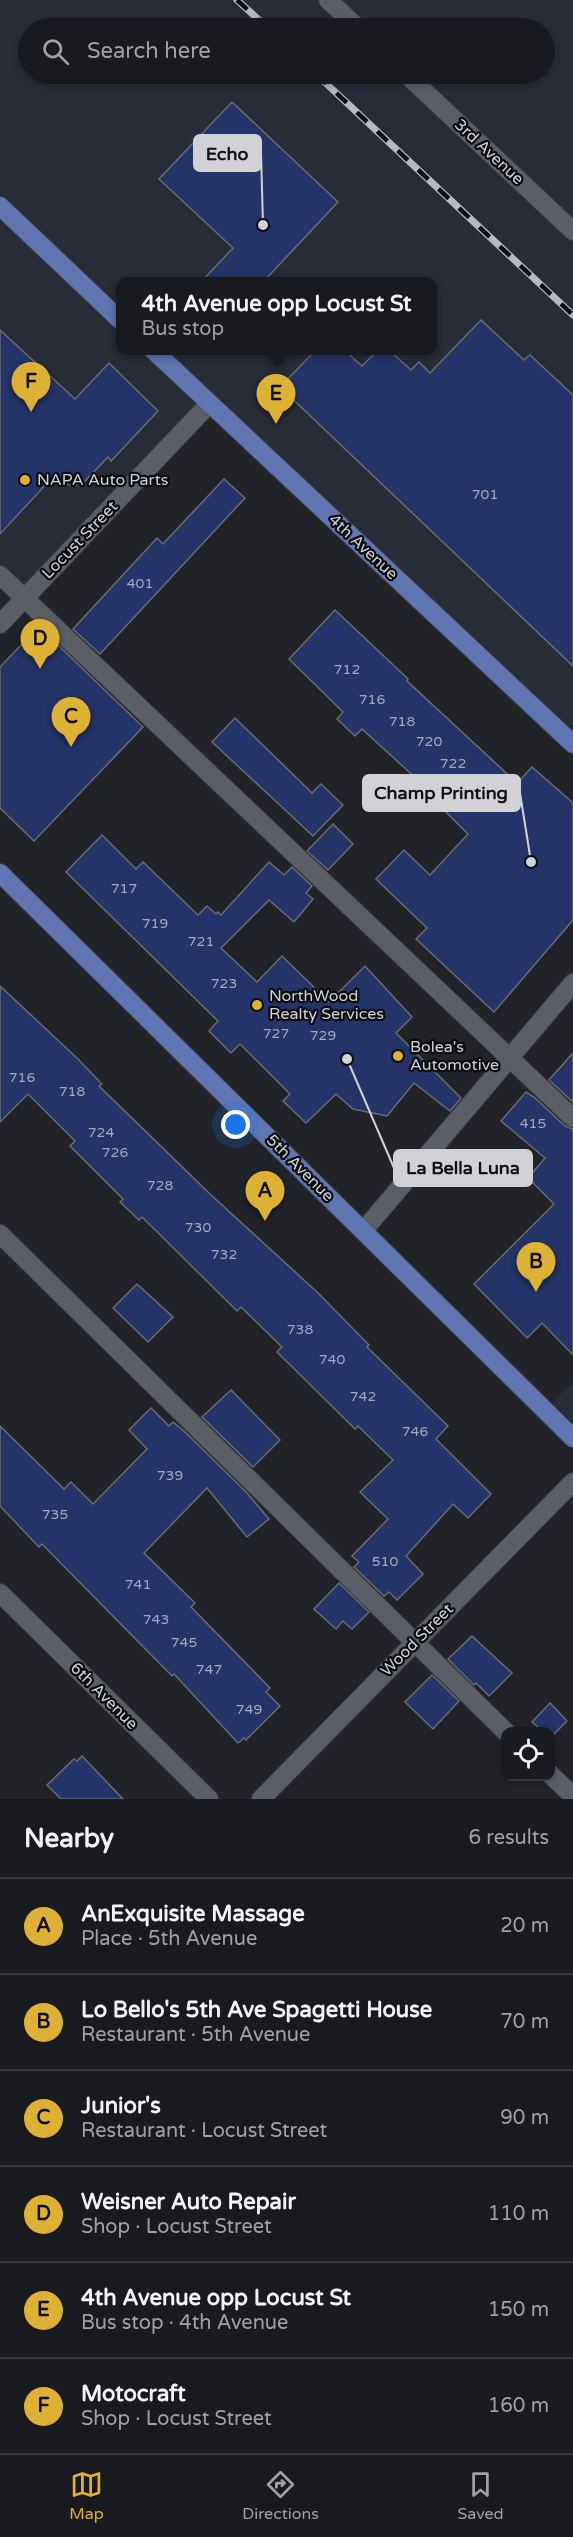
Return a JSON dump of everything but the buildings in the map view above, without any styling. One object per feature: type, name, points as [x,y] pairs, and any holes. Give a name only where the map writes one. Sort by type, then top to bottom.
[{"type":"main road","points":[[0,206],[116,316]]},
{"type":"main road","name":"4th Avenue","points":[[157,355],[573,744]]},
{"type":"main road","name":"5th Avenue","points":[[0,873],[573,1438]]},
{"type":"street","points":[[328,0],[347,18]]},
{"type":"street","name":"3rd Avenue","points":[[417,84],[573,231]]},
{"type":"street","name":"Locust Street","points":[[0,624],[209,404]]},
{"type":"street","points":[[0,575],[508,1059],[573,1118]]},
{"type":"street","points":[[364,1230],[573,983]]},
{"type":"street","points":[[0,1234],[503,1727]]},
{"type":"street","name":"Wood Street","points":[[261,1799],[573,1482]]},
{"type":"street","name":"6th Avenue","points":[[0,1593],[209,1799]]},
{"type":"street","points":[[555,1779],[573,1796]]},
{"type":"shaded area","points":[[0,0],[573,0],[573,744],[209,404],[24,598],[0,575]]},
{"type":"shaded area","points":[[573,1382],[573,1438],[545,1410]]},
{"type":"railway","points":[[237,0],[257,18]]},
{"type":"railway","points":[[327,84],[573,315]]},
{"type":"place","name":"Echo","points":[[263,225]]},
{"type":"place","name":"Motocraft","points":[[31,412]]},
{"type":"place","name":"4th Avenue opp Locust St","points":[[276,424]]},
{"type":"place","name":"NAPA Auto Parts","points":[[25,480]]},
{"type":"place","name":"Weisner Auto Repair","points":[[40,669]]},
{"type":"place","name":"Junior's","points":[[71,747]]},
{"type":"place","name":"Champ Printing","points":[[531,862]]},
{"type":"place","name":"NorthWood Realty Services","points":[[257,1005]]},
{"type":"place","name":"Bolea's Automotive","points":[[398,1056]]},
{"type":"place","name":"La Bella Luna","points":[[347,1059]]},
{"type":"place","name":"AnExquisite Massage","points":[[265,1221]]},
{"type":"place","name":"Lo Bello's 5th Ave Spagetti House","points":[[536,1292]]}]
